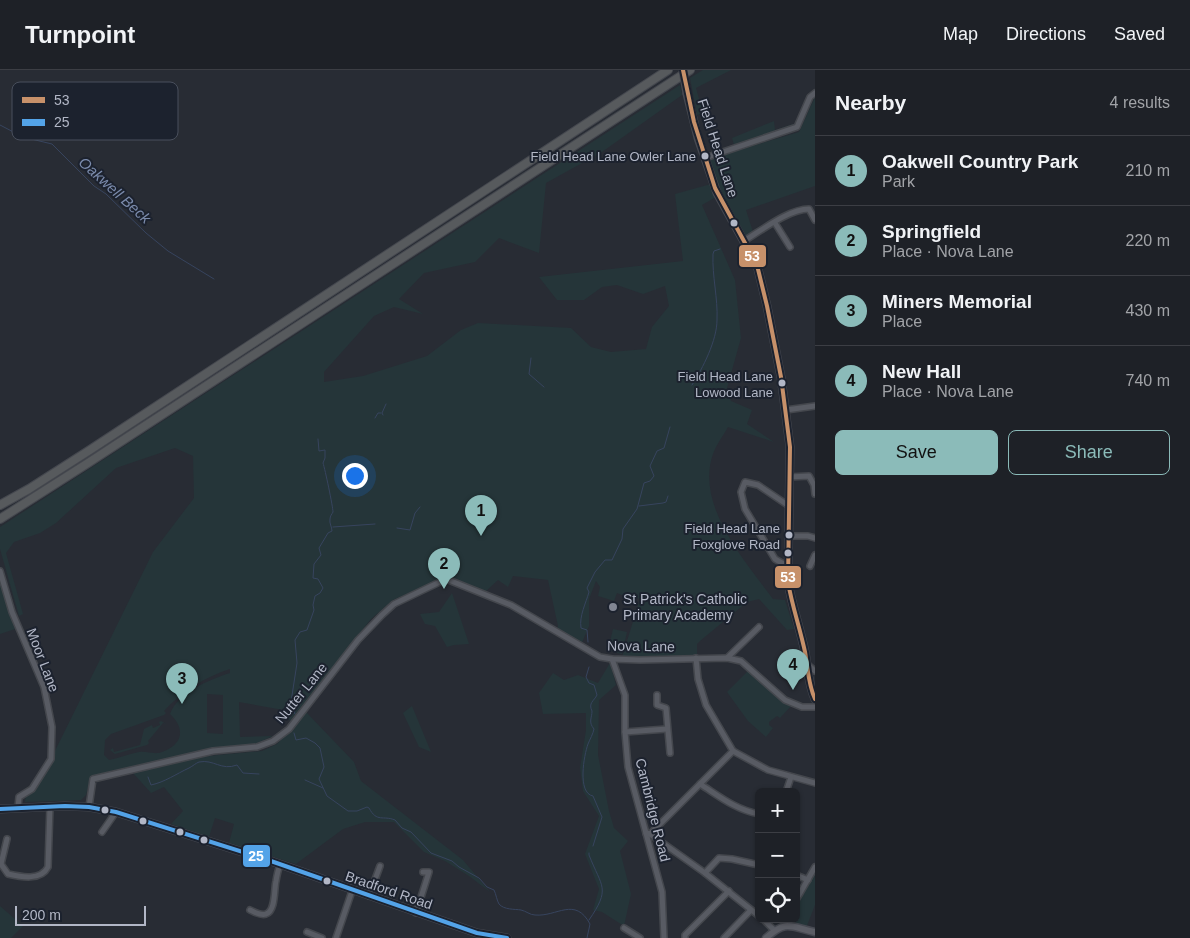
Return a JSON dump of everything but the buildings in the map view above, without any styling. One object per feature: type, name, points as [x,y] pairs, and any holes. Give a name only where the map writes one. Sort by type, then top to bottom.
[{"type":"highway","points":[[0,505],[30,489],[90,450],[668,70]]},
{"type":"highway","points":[[2,518],[88,464],[690,70]]},
{"type":"main road","name":"Field Head Lane","points":[[683,70],[687,94],[717,193],[744,241],[762,282],[786,410],[790,447],[787,566],[791,600],[811,690],[815,699]]},
{"type":"main road","name":"Bradford Road","points":[[1,809],[50,806],[89,807],[116,812],[280,865],[477,933],[507,938]]},
{"type":"main road","points":[[766,938],[784,923],[812,934]]},
{"type":"street","points":[[705,158],[797,127],[810,97],[815,93]]},
{"type":"street","points":[[744,241],[775,222],[803,209],[809,209],[815,220]]},
{"type":"street","points":[[775,222],[790,247]]},
{"type":"street","points":[[786,410],[815,406]]},
{"type":"street","points":[[789,477],[808,476],[814,485],[815,494]]},
{"type":"street","points":[[787,566],[775,559],[745,509],[741,492],[745,482],[758,485],[789,506]]},
{"type":"street","points":[[788,536],[815,538]]},
{"type":"street","points":[[810,566],[815,556]]},
{"type":"street","name":"Moor Lane","points":[[0,571],[12,612],[44,687],[52,727],[51,759],[32,789],[20,797],[18,807]]},
{"type":"street","name":"Nova Lane","points":[[439,583],[449,580],[511,605],[600,657],[612,659],[727,658],[741,661],[785,700],[802,708],[815,707]]},
{"type":"street","name":"Nutter Lane","points":[[89,807],[93,779],[213,751],[257,748],[273,742],[289,729],[358,640],[382,615],[394,604],[439,583]]},
{"type":"street","points":[[727,658],[760,627]]},
{"type":"street","points":[[696,658],[698,679],[706,705],[733,751],[768,770],[815,783]]},
{"type":"street","name":"Cambridge Road","points":[[612,659],[625,695],[625,732],[628,767],[648,833],[662,892],[664,938]]},
{"type":"street","points":[[806,663],[815,672]]},
{"type":"street","points":[[657,695],[657,705],[666,708],[670,753]]},
{"type":"street","points":[[625,732],[667,730]]},
{"type":"street","points":[[733,751],[648,833],[705,873],[755,913]]},
{"type":"street","points":[[787,788],[791,777]]},
{"type":"street","points":[[700,784],[730,804],[746,812],[755,813]]},
{"type":"street","points":[[7,839],[1,864],[8,874],[39,876],[44,873],[48,867],[50,806]]},
{"type":"street","points":[[102,832],[116,812]]},
{"type":"street","points":[[705,873],[719,858],[755,864]]},
{"type":"street","points":[[250,910],[259,914],[266,914],[270,911],[276,891],[275,884],[280,865]]},
{"type":"street","points":[[369,896],[380,866]]},
{"type":"street","points":[[800,893],[815,867]]},
{"type":"street","points":[[416,913],[429,872],[423,872]]},
{"type":"street","points":[[800,877],[808,880]]},
{"type":"street","points":[[336,938],[352,890]]},
{"type":"street","points":[[685,938],[685,935],[729,891]]},
{"type":"street","points":[[724,938],[751,910]]},
{"type":"street","points":[[767,923],[774,930]]},
{"type":"street","points":[[624,928],[640,938]]},
{"type":"street","points":[[307,932],[322,938]]},
{"type":"shaded area","points":[[703,70],[731,70],[696,88],[703,113],[697,115],[690,78]]},
{"type":"shaded area","points":[[680,85],[682,95],[602,152],[546,183],[539,253],[499,238],[475,262],[424,273],[399,299],[423,314],[394,307],[374,316],[324,372],[324,382],[363,376],[427,356],[461,330],[478,323],[571,328],[591,347],[611,352],[646,349],[652,327],[669,306],[665,286],[643,294],[617,285],[602,287],[584,300],[557,300],[539,277],[683,261],[675,194],[711,184],[716,197],[702,205],[735,280],[741,338],[727,388],[731,401],[752,410],[747,424],[774,442],[728,427],[713,454],[709,473],[711,493],[717,512],[737,550],[773,599],[785,600],[794,629],[787,630],[759,599],[747,602],[700,641],[697,644],[697,655],[647,658],[622,657],[640,599],[630,596],[629,598],[617,593],[614,601],[598,596],[600,587],[596,581],[589,599],[589,626],[581,645],[557,629],[558,626],[548,580],[513,576],[508,587],[498,580],[485,592],[448,576],[393,600],[371,619],[290,721],[283,710],[239,702],[240,737],[273,736],[255,744],[194,752],[194,758],[262,751],[277,744],[306,712],[354,762],[361,781],[463,860],[490,892],[445,861],[424,852],[394,822],[365,822],[343,829],[296,864],[229,843],[234,824],[215,818],[209,837],[171,824],[183,811],[164,787],[151,793],[133,773],[115,770],[91,776],[86,795],[81,800],[25,802],[26,793],[32,789],[51,759],[153,552],[194,498],[193,456],[175,448],[116,468],[56,523],[40,533],[14,542],[6,553],[23,614],[19,616],[0,549],[0,527]],"holes":[[[230,669],[230,673],[204,683],[187,693],[174,706],[170,714],[175,719],[180,730],[180,735],[175,745],[159,753],[139,752],[109,760],[104,755],[105,740],[111,734],[164,715],[166,713],[164,711],[186,691],[212,676]],[[207,694],[223,695],[223,734],[207,733]]]},
{"type":"shaded area","points":[[815,97],[815,186],[746,210],[753,232],[745,236],[720,193],[708,159],[799,132]]},
{"type":"shaded area","points":[[774,121],[775,130],[793,124],[792,127],[734,145],[732,138]]},
{"type":"shaded area","points":[[0,580],[15,629],[0,634]]},
{"type":"shaded area","points":[[452,593],[469,644],[447,647],[435,626],[425,624],[420,614],[439,612]]},
{"type":"shaded area","points":[[613,629],[627,632],[622,654],[608,650]]},
{"type":"shaded area","points":[[610,663],[616,685],[599,700],[598,755],[614,828],[628,841],[620,851],[631,894],[624,926],[602,912],[593,910],[599,889],[585,854],[599,816],[583,791],[580,768],[586,730],[586,713],[543,714],[539,693],[553,673],[564,680],[578,675],[598,683]]},
{"type":"shaded area","points":[[748,671],[784,703],[791,706],[780,718],[777,716],[769,722],[769,725],[773,728],[766,737],[748,721],[727,692]]},
{"type":"shaded area","points":[[412,706],[431,752],[419,747],[403,713]]},
{"type":"shaded area","points":[[161,721],[166,724],[163,723],[148,741],[147,745],[115,754],[110,750],[113,748],[114,752],[140,745],[144,729],[152,725],[153,728],[160,725],[159,722]]},
{"type":"shaded area","points":[[815,873],[815,905],[806,928],[792,923],[800,923],[800,901]]},
{"type":"shaded area","points":[[0,906],[23,926],[11,938],[0,938]]},
{"type":"waterway","name":"Oakwell Beck","points":[[0,125],[12,131]]},
{"type":"waterway","name":"Oakwell Beck","points":[[35,140],[52,144],[94,186],[106,194],[146,233],[168,251],[214,279]]},
{"type":"waterway","points":[[692,385],[709,354],[715,336],[717,312],[713,254],[714,251],[720,249]]},
{"type":"waterway","points":[[531,358],[529,374],[544,387]]},
{"type":"waterway","points":[[383,415],[386,404]]},
{"type":"waterway","points":[[375,418],[378,413],[381,413]]},
{"type":"waterway","points":[[588,642],[587,630],[581,628],[582,614],[589,592],[587,588],[595,572],[605,560],[612,560],[622,539],[623,529],[637,509],[644,483],[650,481],[654,476],[650,466],[657,451],[664,448],[670,427]]},
{"type":"waterway","name":"Oakwell Beck","points":[[295,714],[291,702],[297,663],[295,640],[300,632],[307,630],[314,610],[315,596],[323,588],[318,579],[313,578],[314,564],[321,555],[319,548],[328,533],[332,531],[330,517],[333,509],[323,463],[325,450],[319,451],[318,439]]},
{"type":"waterway","points":[[639,506],[666,502],[668,496]]},
{"type":"waterway","points":[[397,528],[410,530],[415,513],[420,507]]},
{"type":"waterway","points":[[333,527],[375,524]]},
{"type":"waterway","points":[[589,667],[586,677],[589,683],[594,685],[597,695],[591,706],[591,722],[594,729],[585,756],[583,781],[588,793],[593,796],[602,817],[593,846]]},
{"type":"waterway","points":[[294,733],[296,740],[306,738],[320,748],[324,767],[319,779],[327,796],[348,811],[357,811],[367,807],[375,816],[395,820],[402,828],[411,832],[431,853],[452,861],[479,878],[487,887],[494,890],[499,904],[504,907],[535,915],[572,909],[578,911],[590,924],[587,938]]},
{"type":"waterway","points":[[148,777],[151,785],[156,784],[198,762],[209,762],[226,767],[237,765],[243,773],[259,774]]},
{"type":"waterway","points":[[305,780],[323,788]]},
{"type":"waterway","points":[[589,853],[601,882],[602,894],[589,920]]},
{"type":"transit line","name":"53","points":[[683,70],[694,122],[715,188],[757,265],[767,306],[781,377],[790,447],[788,582],[815,699]]},
{"type":"transit line","name":"25","points":[[0,809],[65,806],[89,807],[116,812],[268,860],[477,933],[507,938]]},
{"type":"place","name":"Field Head Lane Owler Lane","points":[[705,156]]},
{"type":"place","name":"Field Head Lane Lowood Lane","points":[[782,383]]},
{"type":"place","name":"Field Head Lane Foxglove Road","points":[[789,535]]},
{"type":"place","name":"Oakwell Country Park","points":[[481,536]]},
{"type":"place","name":"Springfield","points":[[444,589]]},
{"type":"place","name":"St Patrick's Catholic Primary Academy","points":[[613,607]]},
{"type":"place","name":"New Hall","points":[[793,690]]},
{"type":"place","name":"Miners Memorial","points":[[182,704]]}]
